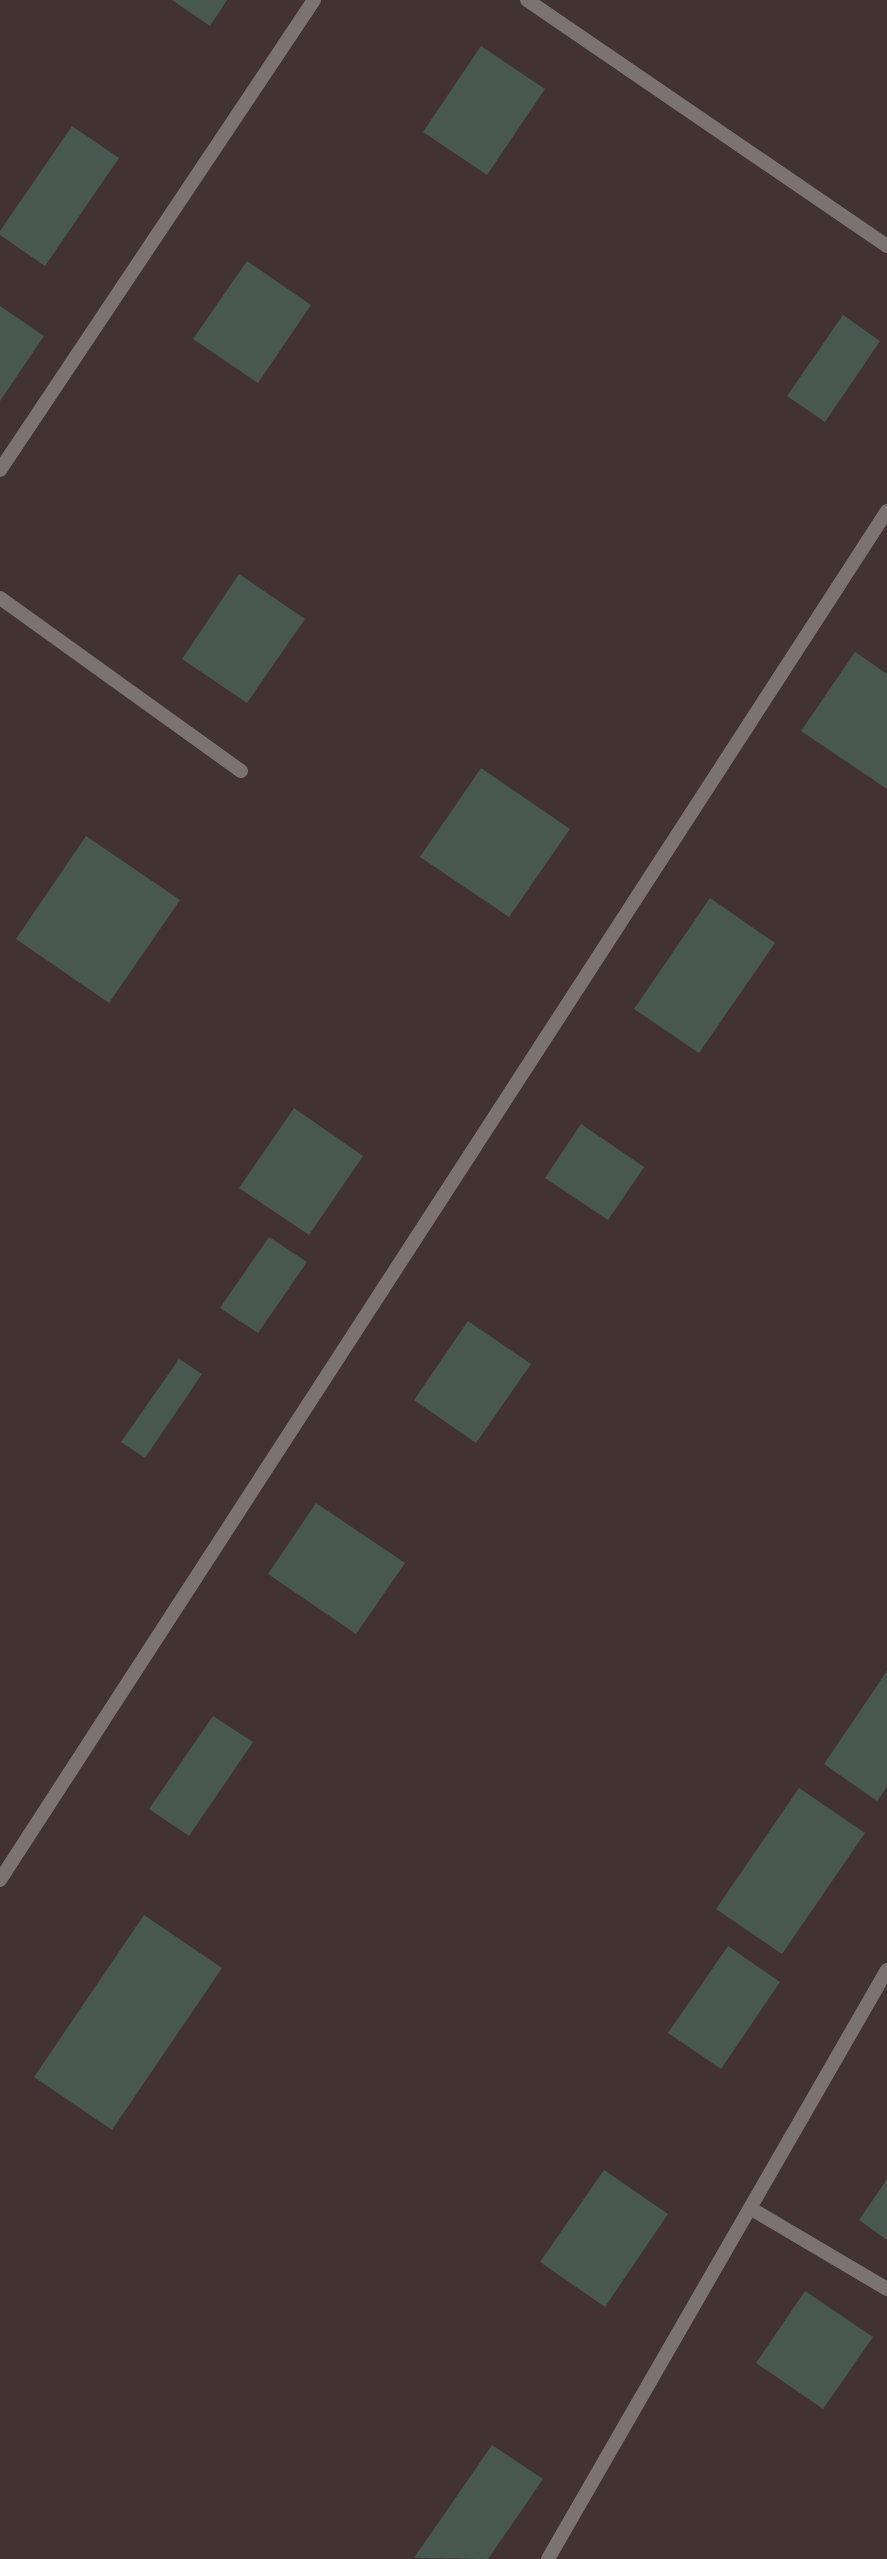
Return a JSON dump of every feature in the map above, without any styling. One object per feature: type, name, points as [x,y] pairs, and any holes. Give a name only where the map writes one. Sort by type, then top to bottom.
[{"type":"street","points":[[0,470],[314,0]]},
{"type":"street","points":[[527,0],[887,246]]},
{"type":"street","points":[[0,1880],[887,512]]},
{"type":"street","points":[[0,598],[241,771]]},
{"type":"street","points":[[548,2559],[887,1970]]},
{"type":"street","points":[[750,2208],[887,2289]]},
{"type":"building","points":[[172,0],[227,0],[210,26]]},
{"type":"building","points":[[481,46],[545,89],[487,175],[423,132]]},
{"type":"building","points":[[72,126],[119,158],[45,266],[0,235],[0,231]]},
{"type":"building","points":[[247,261],[311,305],[258,383],[193,339]]},
{"type":"building","points":[[0,306],[44,336],[0,401]]},
{"type":"building","points":[[843,315],[880,341],[825,422],[787,396]]},
{"type":"building","points":[[239,574],[305,619],[247,703],[182,659]]},
{"type":"building","points":[[855,652],[887,674],[887,789],[801,731]]},
{"type":"building","points":[[481,768],[570,829],[509,917],[420,857]]},
{"type":"building","points":[[86,836],[180,900],[109,1003],[16,939]]},
{"type":"building","points":[[710,898],[775,943],[699,1053],[634,1009]]},
{"type":"building","points":[[294,1108],[363,1156],[309,1235],[239,1188]]},
{"type":"building","points":[[581,1124],[644,1167],[608,1220],[545,1178]]},
{"type":"building","points":[[269,1237],[307,1262],[258,1333],[220,1308]]},
{"type":"building","points":[[468,1321],[531,1364],[476,1443],[414,1400]]},
{"type":"building","points":[[179,1359],[202,1374],[145,1458],[121,1442]]},
{"type":"building","points":[[316,1503],[405,1563],[356,1634],[268,1574]]},
{"type":"building","points":[[887,1671],[887,1787],[877,1801],[824,1764]]},
{"type":"building","points":[[213,1716],[253,1742],[189,1836],[149,1809]]},
{"type":"building","points":[[799,1788],[865,1833],[782,1954],[716,1909]]},
{"type":"building","points":[[144,1915],[222,1968],[112,2130],[34,2077]]},
{"type":"building","points":[[728,1946],[780,1982],[721,2069],[668,2033]]},
{"type":"building","points":[[604,2170],[668,2214],[605,2307],[540,2262]]},
{"type":"building","points":[[887,2179],[887,2240],[859,2220]]},
{"type":"building","points":[[805,2291],[873,2337],[823,2409],[756,2363]]},
{"type":"building","points":[[492,2445],[543,2479],[488,2559],[414,2558]]}]
